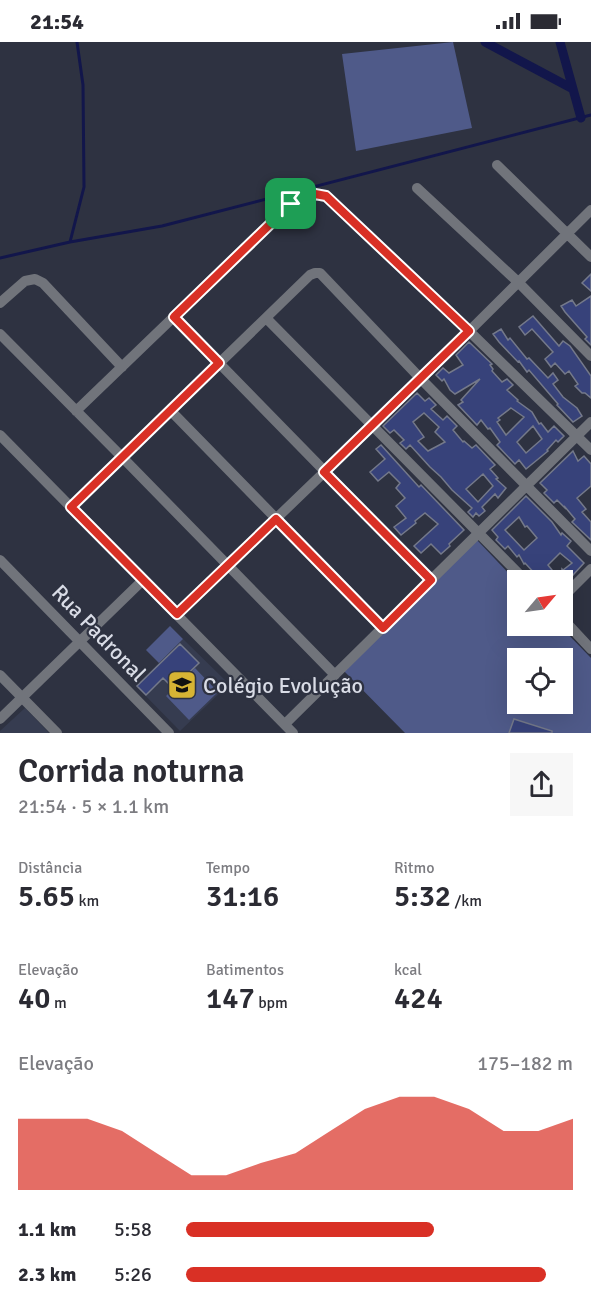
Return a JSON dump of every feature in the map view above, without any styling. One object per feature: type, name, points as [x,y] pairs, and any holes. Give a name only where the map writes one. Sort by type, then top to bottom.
[{"type":"street","points":[[497,165],[591,257]]},
{"type":"street","points":[[417,188],[518,282],[591,356]]},
{"type":"street","points":[[76,411],[291,204],[315,194],[326,196],[591,450]]},
{"type":"street","points":[[177,614],[591,210]]},
{"type":"street","points":[[71,507],[310,275],[320,273],[591,551]]},
{"type":"street","points":[[0,303],[25,281],[35,279],[43,283],[122,367]]},
{"type":"street","points":[[174,317],[431,580]]},
{"type":"street","points":[[266,318],[515,570]]},
{"type":"street","points":[[0,334],[334,675]]},
{"type":"street","points":[[170,410],[383,628]]},
{"type":"street","points":[[0,435],[288,730],[334,675],[591,422]]},
{"type":"street","name":"Rua Padronal","points":[[0,560],[169,733]]},
{"type":"street","points":[[573,587],[591,569]]},
{"type":"street","points":[[0,719],[143,580]]},
{"type":"street","points":[[573,630],[591,649]]},
{"type":"street","points":[[0,675],[57,733]]},
{"type":"shaded area","points":[[453,42],[472,128],[356,151],[342,54]]},
{"type":"shaded area","points":[[477,540],[507,572],[507,636],[570,636],[591,658],[591,733],[405,733],[344,671]]},
{"type":"shaded area","points":[[170,626],[183,639],[159,663],[146,650]]},
{"type":"shaded area","name":"Colégio Evolução","points":[[183,639],[229,684],[180,731],[136,686]]},
{"type":"shaded area","points":[[195,668],[218,692],[189,720],[166,696]]},
{"type":"shaded area","points":[[25,708],[49,733],[0,733],[0,731]]},
{"type":"building","points":[[591,274],[591,291],[582,283]]},
{"type":"building","points":[[591,296],[591,345],[561,306],[572,300],[576,306]]},
{"type":"building","points":[[533,316],[559,346],[563,341],[570,346],[591,376],[591,398],[575,386],[578,384],[569,371],[565,374],[555,363],[551,367],[545,359],[553,352],[532,329],[525,335],[519,327]]},
{"type":"building","points":[[501,329],[508,340],[510,338],[527,359],[529,358],[548,378],[553,373],[558,380],[553,384],[582,416],[573,422],[557,405],[529,370],[527,372],[493,334]]},
{"type":"building","points":[[469,342],[492,364],[490,365],[492,371],[502,382],[507,379],[513,385],[507,390],[532,412],[539,424],[541,423],[548,432],[554,426],[564,436],[558,442],[556,440],[548,451],[526,469],[519,460],[515,464],[497,445],[500,442],[490,428],[488,429],[481,420],[477,425],[458,405],[463,402],[461,400],[480,379],[455,394],[444,379],[442,381],[436,375],[443,368],[449,373],[463,365],[456,355]],"holes":[[[511,408],[524,417],[506,435],[497,422],[500,420],[498,418]],[[533,426],[542,439],[526,453],[517,442]]]},
{"type":"building","points":[[417,393],[425,401],[429,398],[436,405],[431,409],[443,420],[447,416],[457,426],[453,430],[463,442],[472,448],[476,445],[495,465],[490,469],[498,478],[496,479],[506,488],[498,498],[495,494],[482,507],[485,511],[479,516],[476,513],[473,517],[468,512],[472,508],[410,445],[406,449],[400,443],[404,440],[394,430],[390,433],[383,426]],"holes":[[[424,413],[439,427],[435,432],[445,442],[428,451],[418,441],[424,437],[413,422]],[[483,474],[493,486],[478,502],[466,489]]]},
{"type":"building","points":[[381,445],[419,487],[421,485],[464,530],[441,554],[431,544],[421,553],[414,546],[438,524],[425,513],[401,535],[394,527],[406,518],[396,506],[405,498],[396,488],[400,483],[389,472],[378,481],[370,472],[385,459],[376,449]]},
{"type":"building","points":[[573,451],[578,461],[584,456],[591,464],[591,486],[577,498],[586,509],[582,512],[591,522],[591,540],[572,522],[575,519],[565,507],[557,500],[554,503],[544,493],[547,490],[540,483]]},
{"type":"building","points":[[526,496],[552,522],[561,535],[562,533],[571,541],[567,546],[584,563],[573,575],[573,570],[563,570],[572,563],[560,553],[548,565],[552,570],[531,570],[508,546],[505,549],[496,540],[498,537],[492,530]],"holes":[[[519,517],[525,527],[527,526],[537,538],[524,550],[505,530]]]},
{"type":"building","points":[[180,644],[199,663],[173,688],[163,678],[146,695],[137,686]]},
{"type":"building","points":[[514,719],[552,731],[552,733],[509,733]]},
{"type":"waterway","points":[[70,242],[84,187],[83,85],[77,42]]},
{"type":"waterway","points":[[485,42],[573,89],[581,118]]},
{"type":"waterway","points":[[560,42],[573,89]]},
{"type":"waterway","points":[[0,258],[70,242],[162,226],[591,115]]},
{"type":"place","name":"Colégio Evolução","points":[[182,685]]},
{"type":"route","points":[[315,194],[326,196],[469,331],[324,472],[431,580],[383,628],[276,519],[177,614],[71,507],[219,363],[174,317],[291,204],[315,194]]}]
